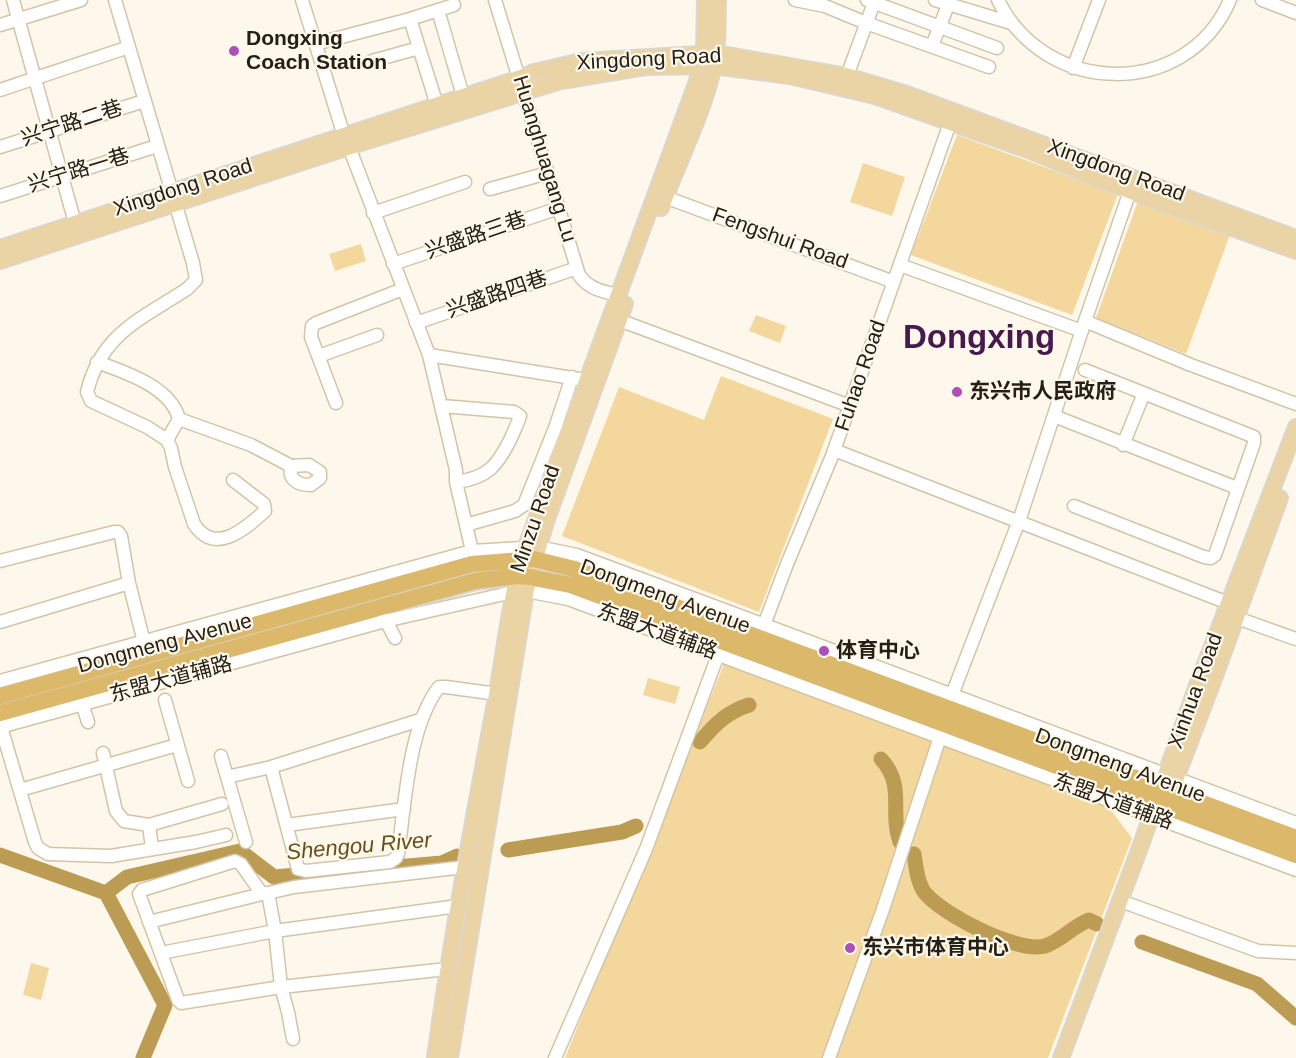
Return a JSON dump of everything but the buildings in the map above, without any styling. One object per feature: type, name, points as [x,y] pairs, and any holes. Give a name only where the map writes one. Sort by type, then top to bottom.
[{"type":"highway","name":"Dongmeng Avenue","points":[[0,696],[472,564],[525,569],[574,569],[1163,797],[1296,855]]},
{"type":"highway","name":"Dongmeng Avenue","points":[[0,722],[383,614],[475,581],[525,569],[571,585],[633,616],[942,731],[1296,838]]},
{"type":"main road","name":"Minzu Road","points":[[435,1058],[464,867],[497,694],[525,569],[579,379],[617,296],[709,59],[705,0]]},
{"type":"main road","name":"Minzu Road","points":[[450,1058],[525,569],[701,106],[718,0]]},
{"type":"main road","name":"Xingdong Road","points":[[709,59],[875,96],[1296,251]]},
{"type":"main road","name":"Xingdong Road","points":[[346,142],[464,96],[522,85],[709,59],[847,76],[904,93],[1296,238]]},
{"type":"main road","name":"Xingdong Road","points":[[0,261],[172,198],[522,85]]},
{"type":"main road","name":"Xingdong Road","points":[[0,248],[75,223],[172,198]]},
{"type":"main road","name":"Xinhua Road","points":[[1072,1058],[1129,904],[1228,603],[1296,428]]},
{"type":"main road","name":"Xinhua Road","points":[[1061,1058],[1163,797],[1237,618],[1296,454]]},
{"type":"street","points":[[13,0],[75,223]]},
{"type":"street","points":[[0,26],[81,0]]},
{"type":"street","points":[[115,0],[196,274],[194,283],[120,332],[97,362],[87,392],[89,398],[100,405],[156,431],[167,440],[194,524],[206,536],[215,539],[230,538],[265,511],[264,504],[233,480]]},
{"type":"street","points":[[302,0],[346,142],[429,355],[472,550]]},
{"type":"street","name":"Huanghuagang Lu","points":[[495,0],[577,268],[585,284],[593,289],[617,296]]},
{"type":"street","points":[[795,0],[826,3],[866,23],[989,67]]},
{"type":"street","points":[[935,0],[1011,23]]},
{"type":"street","points":[[998,0],[1011,23],[1035,47],[1057,62],[1101,74],[1121,74],[1150,69],[1179,57],[1205,37],[1224,13],[1230,0]]},
{"type":"street","points":[[1073,68],[1099,0]]},
{"type":"street","points":[[1262,0],[1296,12]]},
{"type":"street","points":[[847,76],[872,1],[997,48]]},
{"type":"street","points":[[932,46],[949,3]]},
{"type":"street","points":[[315,44],[410,20],[454,5]]},
{"type":"street","points":[[438,10],[464,96]]},
{"type":"street","points":[[410,20],[437,105]]},
{"type":"street","points":[[0,90],[129,47]]},
{"type":"street","points":[[372,61],[419,48]]},
{"type":"street","name":"兴宁路二巷","points":[[0,147],[144,101]]},
{"type":"street","name":"Fuhao Road","points":[[764,625],[834,450],[950,123]]},
{"type":"street","name":"兴宁路一巷","points":[[0,196],[157,146]]},
{"type":"street","points":[[490,189],[548,173]]},
{"type":"street","points":[[373,213],[465,182]]},
{"type":"street","points":[[952,695],[1019,522],[1130,191]]},
{"type":"street","name":"Fengshui Road","points":[[665,196],[894,282]]},
{"type":"street","name":"兴盛路三巷","points":[[393,264],[559,208]]},
{"type":"street","points":[[900,266],[1083,326],[1296,404]]},
{"type":"street","name":"兴盛路四巷","points":[[416,323],[577,268]]},
{"type":"street","points":[[336,403],[310,330],[316,323],[403,289]]},
{"type":"street","points":[[619,320],[850,406]]},
{"type":"street","points":[[319,356],[377,335]]},
{"type":"street","points":[[429,355],[579,379],[555,428],[524,505],[515,511],[466,525]]},
{"type":"street","points":[[97,362],[127,373],[154,387],[178,414],[179,419],[167,440]]},
{"type":"street","points":[[1074,506],[1211,558],[1215,555],[1254,442],[1254,438],[1085,370]]},
{"type":"street","points":[[1123,445],[1144,393]]},
{"type":"street","points":[[442,406],[514,412],[520,416],[495,466],[486,473],[456,483]]},
{"type":"street","points":[[1054,416],[1237,488]]},
{"type":"street","points":[[179,419],[251,445],[291,466]]},
{"type":"street","points":[[834,450],[1228,603]]},
{"type":"street","points":[[0,561],[118,532],[121,536],[129,583],[144,642]]},
{"type":"street","name":"东盟大道辅路","points":[[0,681],[472,550],[525,569],[577,555],[952,695],[1163,797],[1296,870]]},
{"type":"street","points":[[0,622],[129,583]]},
{"type":"street","points":[[383,614],[395,638]]},
{"type":"street","name":"东盟大道辅路","points":[[633,616],[718,655],[942,731]]},
{"type":"street","points":[[1237,618],[1296,639]]},
{"type":"street","points":[[555,1058],[641,860],[718,655]]},
{"type":"street","points":[[271,767],[296,866],[302,871],[390,862],[398,854],[420,720],[439,687],[497,694]]},
{"type":"street","points":[[80,698],[88,722]]},
{"type":"street","points":[[165,700],[188,781]]},
{"type":"street","points":[[227,777],[271,767],[420,720]]},
{"type":"street","points":[[0,722],[35,842],[42,851],[48,854],[99,856],[196,842],[226,835]]},
{"type":"street","points":[[829,1058],[882,912],[942,731]]},
{"type":"street","points":[[20,790],[104,760],[177,745]]},
{"type":"street","points":[[220,756],[246,842]]},
{"type":"street","points":[[104,760],[116,811],[120,818],[132,823],[149,825],[222,804]]},
{"type":"street","name":"东盟大道辅路","points":[[1163,797],[1296,823]]},
{"type":"street","points":[[287,825],[404,809]]},
{"type":"street","points":[[149,825],[152,848]]},
{"type":"street","points":[[293,1039],[281,987],[275,931],[265,893],[241,864],[235,861],[141,890],[139,894],[181,1003],[281,987],[447,969]]},
{"type":"street","points":[[149,922],[294,887],[464,867]]},
{"type":"street","points":[[1129,904],[1258,951],[1296,953]]},
{"type":"street","points":[[161,953],[275,931],[458,906]]},
{"type":"shaded area","points":[[957,135],[1118,194],[1072,315],[911,255]]},
{"type":"shaded area","points":[[863,163],[905,177],[892,216],[850,202]]},
{"type":"shaded area","points":[[1139,198],[1231,232],[1186,354],[1096,318]]},
{"type":"shaded area","points":[[361,244],[366,261],[335,271],[329,254]]},
{"type":"shaded area","points":[[756,315],[786,326],[780,343],[749,331]]},
{"type":"shaded area","points":[[721,376],[833,419],[759,612],[562,536],[619,387],[704,420]]},
{"type":"shaded area","name":"东兴市体育中心","points":[[724,664],[1107,805],[1132,838],[1048,1058],[565,1058]]},
{"type":"shaded area","points":[[648,678],[680,687],[675,704],[643,695]]},
{"type":"shaded area","points":[[31,963],[49,968],[41,1000],[23,995]]},
{"type":"waterway","name":"Shengou River","points":[[700,742],[722,719],[749,705]]},
{"type":"waterway","name":"Shengou River","points":[[881,759],[893,779],[900,842]]},
{"type":"waterway","name":"Shengou River","points":[[508,850],[622,832],[636,826]]},
{"type":"waterway","name":"Shengou River","points":[[106,893],[127,877],[240,851],[274,877],[319,873]]},
{"type":"waterway","name":"Shengou River","points":[[914,854],[922,889],[934,902],[963,921],[999,938],[1033,947],[1045,946],[1089,920],[1097,924]]},
{"type":"waterway","name":"Shengou River","points":[[0,855],[106,893]]},
{"type":"waterway","name":"Shengou River","points":[[373,869],[442,863],[457,856]]},
{"type":"waterway","points":[[106,893],[165,1005],[143,1058]]},
{"type":"waterway","name":"Shengou River","points":[[1142,942],[1257,984],[1296,1018]]},
{"type":"place","name":"Dongxing Coach Station","points":[[234,51]]},
{"type":"place","name":"东兴市人民政府","points":[[957,392]]},
{"type":"place","name":"体育中心","points":[[824,651]]},
{"type":"place","name":"东兴市体育中心","points":[[850,948]]},
{"type":"district","name":"Dongxing","points":[[979,339]]}]
